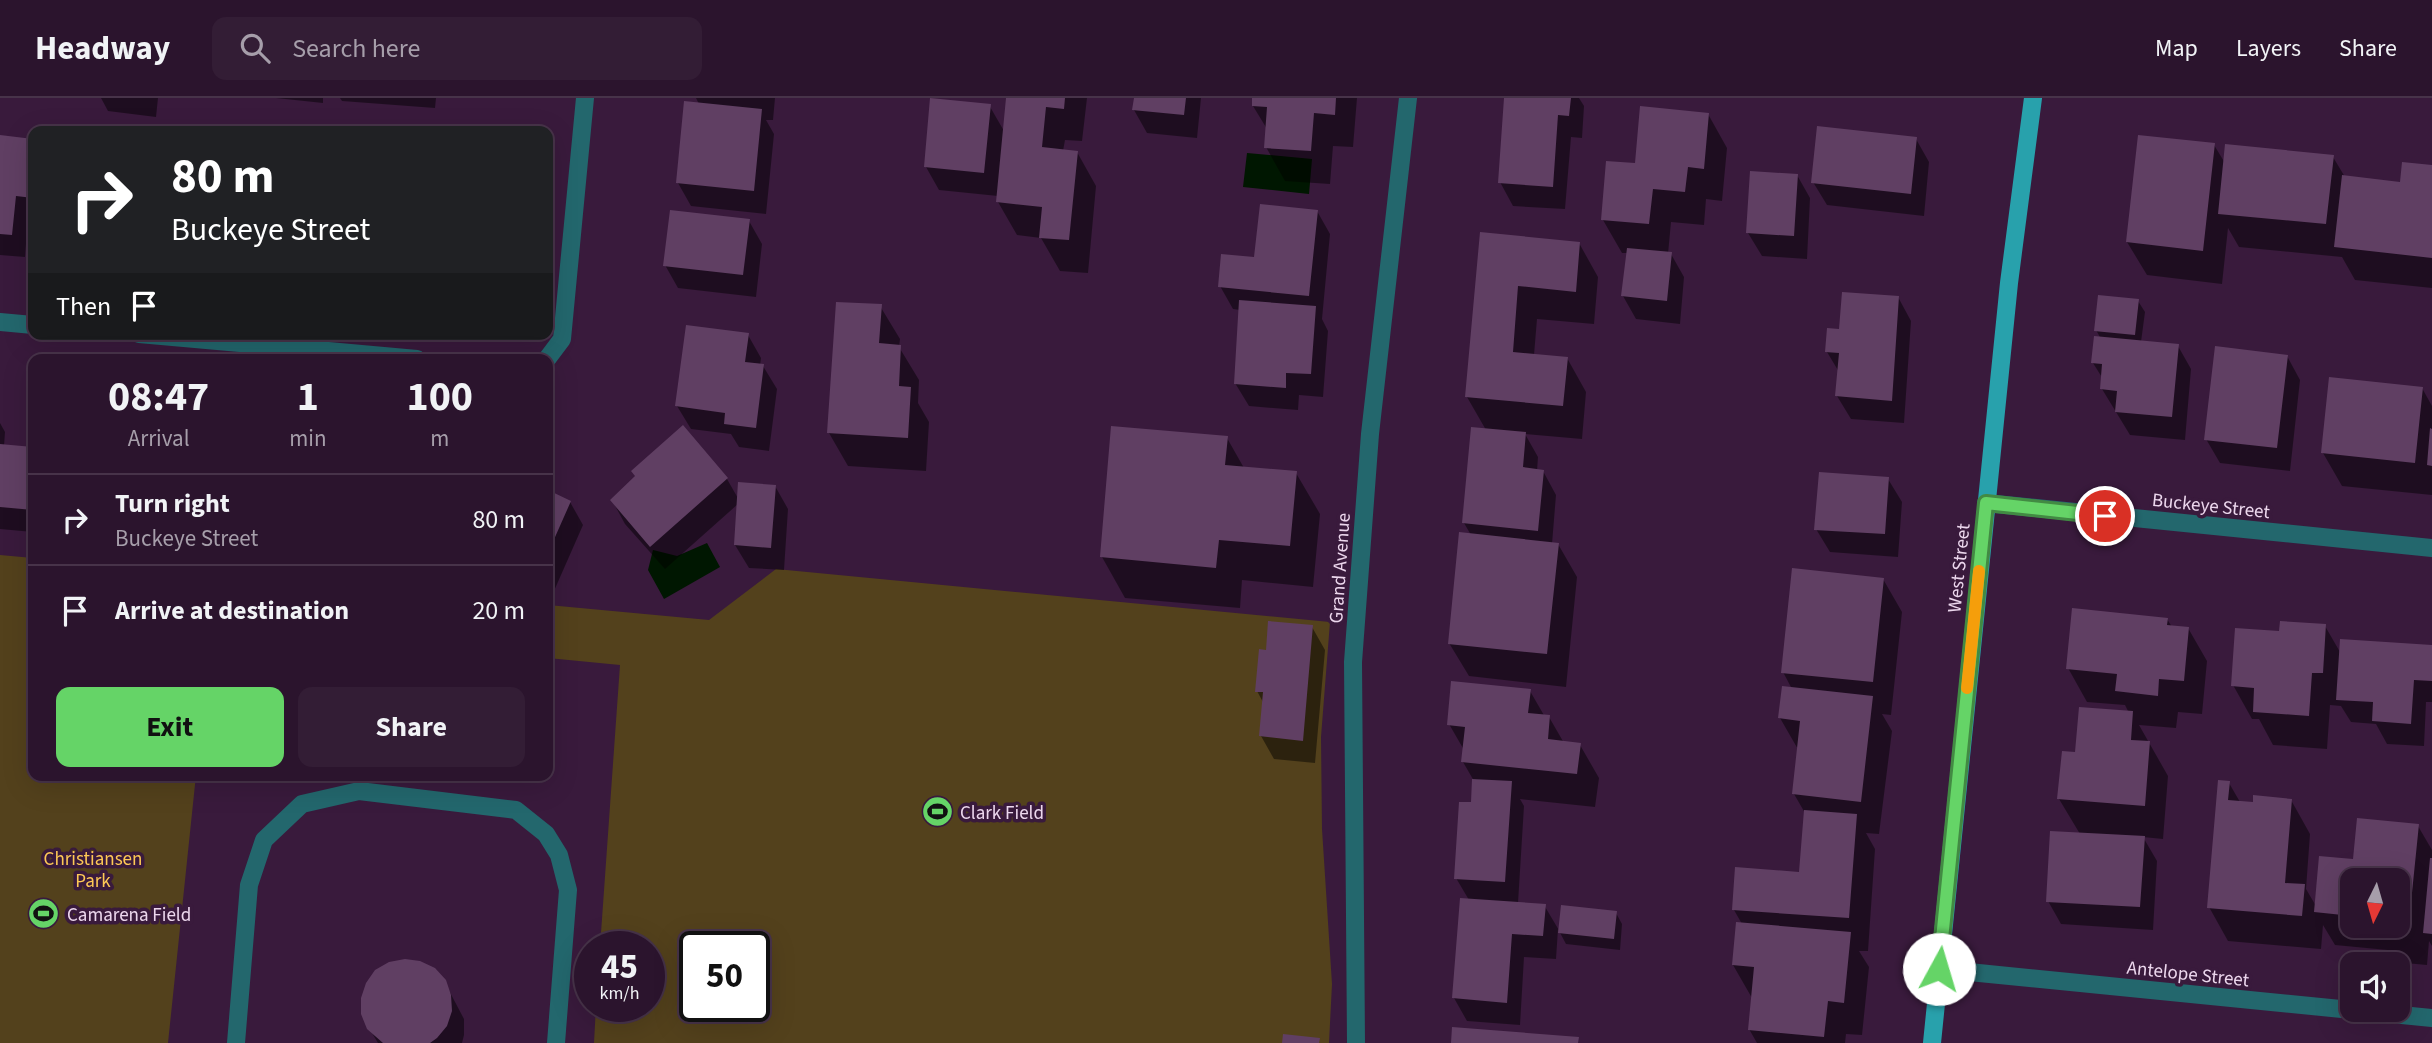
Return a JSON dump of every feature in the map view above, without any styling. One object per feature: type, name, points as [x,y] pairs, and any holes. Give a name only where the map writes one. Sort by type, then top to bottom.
[{"type":"main road","name":"West Street","points":[[1932,1043],[2009,283],[2034,98]]},
{"type":"street","points":[[551,354],[562,339],[585,98]]},
{"type":"street","name":"Grand Avenue","points":[[1356,1043],[1353,662],[1370,434],[1408,98]]},
{"type":"street","points":[[0,322],[28,325]]},
{"type":"street","points":[[206,340],[361,354]]},
{"type":"street","name":"Buckeye Street","points":[[1986,503],[2432,548]]},
{"type":"street","points":[[236,1043],[249,885],[264,840],[302,804],[359,791],[516,810],[546,834],[559,855],[568,890],[556,1043]]},
{"type":"street","name":"Antelope Street","points":[[1939,969],[2432,1018]]},
{"type":"green space","name":"Christiansen Park","points":[[0,555],[28,558],[28,781],[195,781],[168,1043],[0,1043]]},
{"type":"green space","name":"Clark Field","points":[[776,569],[1330,622],[1321,737],[1322,829],[1332,984],[1329,1043],[594,1043],[595,1022],[665,1022],[665,931],[601,931],[620,665],[553,658],[553,605],[709,620]]},
{"type":"shaded area","points":[[1247,153],[1312,159],[1309,194],[1243,187]]},
{"type":"shaded area","points":[[707,543],[720,567],[664,599],[648,570],[653,550],[677,556]]},
{"type":"building","points":[[930,98],[991,104],[984,173],[924,167]]},
{"type":"building","points":[[1006,98],[1065,98],[1064,109],[1046,107],[1042,147],[1078,151],[1069,240],[1039,238],[1042,207],[996,202]]},
{"type":"building","points":[[1134,98],[1186,98],[1184,115],[1132,110]]},
{"type":"building","points":[[1252,98],[1336,98],[1335,115],[1314,113],[1311,151],[1264,148],[1267,107],[1252,106]]},
{"type":"building","points":[[1504,98],[1571,98],[1569,116],[1558,115],[1553,187],[1498,183]]},
{"type":"building","points":[[684,101],[762,109],[754,191],[676,183]]},
{"type":"building","points":[[1640,106],[1709,113],[1704,169],[1688,167],[1685,192],[1653,189],[1649,224],[1601,220],[1606,161],[1635,163]]},
{"type":"building","points":[[1817,126],[1917,137],[1911,194],[1811,183]]},
{"type":"building","points":[[0,135],[28,138],[28,197],[16,196],[12,235],[0,234]]},
{"type":"building","points":[[2138,135],[2215,143],[2203,251],[2126,242]]},
{"type":"building","points":[[2225,144],[2334,155],[2326,224],[2218,214]]},
{"type":"building","points":[[2402,162],[2432,165],[2432,258],[2334,247],[2342,175],[2400,182]]},
{"type":"building","points":[[1750,171],[1798,174],[1794,236],[1746,233]]},
{"type":"building","points":[[1260,204],[1318,210],[1309,296],[1218,287],[1221,254],[1254,257]]},
{"type":"building","points":[[670,210],[750,219],[743,275],[663,266]]},
{"type":"building","points":[[1480,232],[1580,242],[1576,292],[1518,286],[1513,352],[1568,357],[1563,406],[1465,397]]},
{"type":"building","points":[[1627,248],[1672,252],[1667,301],[1621,296]]},
{"type":"building","points":[[1842,292],[1899,296],[1892,401],[1835,396],[1839,353],[1825,352],[1827,328],[1839,329]]},
{"type":"building","points":[[2098,295],[2139,299],[2135,335],[2094,331]]},
{"type":"building","points":[[1239,300],[1316,306],[1311,374],[1286,373],[1286,388],[1234,384]]},
{"type":"building","points":[[836,302],[882,304],[879,343],[901,345],[899,386],[911,387],[908,438],[827,433]]},
{"type":"building","points":[[686,325],[749,333],[745,362],[764,364],[756,428],[724,424],[725,413],[675,406]]},
{"type":"building","points":[[2094,336],[2179,344],[2172,417],[2115,412],[2117,391],[2100,389],[2102,364],[2091,363]]},
{"type":"building","points":[[2215,346],[2288,355],[2277,448],[2204,440]]},
{"type":"building","points":[[2329,377],[2423,387],[2415,463],[2321,453]]},
{"type":"building","points":[[683,425],[728,478],[650,547],[610,500],[635,476],[631,471]]},
{"type":"building","points":[[1111,426],[1228,436],[1225,465],[1297,471],[1290,546],[1219,540],[1216,568],[1100,557]]},
{"type":"building","points":[[1471,427],[1526,432],[1523,467],[1544,470],[1538,531],[1462,523]]},
{"type":"building","points":[[2430,428],[2432,429],[2432,466],[2427,465]]},
{"type":"building","points":[[0,444],[28,447],[28,510],[0,507]]},
{"type":"building","points":[[1819,472],[1889,477],[1885,534],[1814,530]]},
{"type":"building","points":[[738,482],[776,485],[771,548],[734,545]]},
{"type":"building","points":[[553,492],[571,501],[553,542]]},
{"type":"building","points":[[1459,532],[1559,543],[1547,654],[1448,644]]},
{"type":"building","points":[[1792,568],[1884,578],[1873,682],[1781,673]]},
{"type":"building","points":[[2072,608],[2168,618],[2167,625],[2189,627],[2184,681],[2159,679],[2158,696],[2115,691],[2117,674],[2066,669]]},
{"type":"building","points":[[1268,621],[1313,625],[1303,741],[1259,736],[1263,692],[1255,692],[1259,649],[1266,650]]},
{"type":"building","points":[[2280,621],[2326,624],[2323,673],[2312,673],[2309,716],[2253,712],[2254,688],[2231,686],[2235,628],[2279,631]]},
{"type":"building","points":[[2340,639],[2432,645],[2432,681],[2414,680],[2411,724],[2372,721],[2373,702],[2336,700]]},
{"type":"building","points":[[1451,681],[1531,689],[1528,713],[1550,715],[1548,739],[1581,743],[1577,774],[1461,762],[1465,727],[1447,725]]},
{"type":"building","points":[[1782,686],[1873,696],[1861,802],[1792,794],[1800,721],[1778,718]]},
{"type":"building","points":[[2079,707],[2133,711],[2131,740],[2150,741],[2145,806],[2057,799],[2062,751],[2075,752]]},
{"type":"building","points":[[1472,779],[1512,781],[1505,882],[1454,879],[1459,802],[1471,802]]},
{"type":"building","points":[[2218,780],[2230,781],[2228,800],[2253,802],[2253,795],[2292,799],[2285,883],[2305,884],[2302,916],[2207,908]]},
{"type":"building","points":[[1804,810],[1857,814],[1849,918],[1732,910],[1735,867],[1799,872]]},
{"type":"building","points":[[2357,818],[2419,824],[2410,912],[2410,868],[2340,868],[2340,915],[2314,912],[2319,856],[2353,859]]},
{"type":"building","points":[[2050,831],[2145,836],[2140,907],[2046,902]]},
{"type":"building","points":[[2432,858],[2432,934],[2423,933]]},
{"type":"building","points":[[1460,898],[1546,904],[1543,936],[1512,934],[1507,1003],[1452,998]]},
{"type":"building","points":[[1561,905],[1617,911],[1614,939],[1558,933]]},
{"type":"building","points":[[1736,922],[1851,932],[1844,1003],[1828,1001],[1824,1037],[1748,1030],[1754,967],[1732,965]]},
{"type":"building","points":[[405,959],[420,961],[435,968],[446,980],[451,995],[452,1011],[447,1026],[430,1043],[383,1043],[367,1029],[361,1014],[361,998],[366,983],[375,970],[389,962]]},
{"type":"building","points":[[1452,1027],[1579,1037],[1578,1043],[1451,1043]]},
{"type":"building","points":[[1283,1034],[1320,1038],[1319,1043],[1282,1043]]},
{"type":"slow traffic","points":[[1967,688],[1979,571]]},
{"type":"place","name":"Clark Field","points":[[937,812]]},
{"type":"place","name":"Camarena Field","points":[[44,914]]},
{"type":"route","points":[[1939,969],[1986,503],[2105,516]]}]
